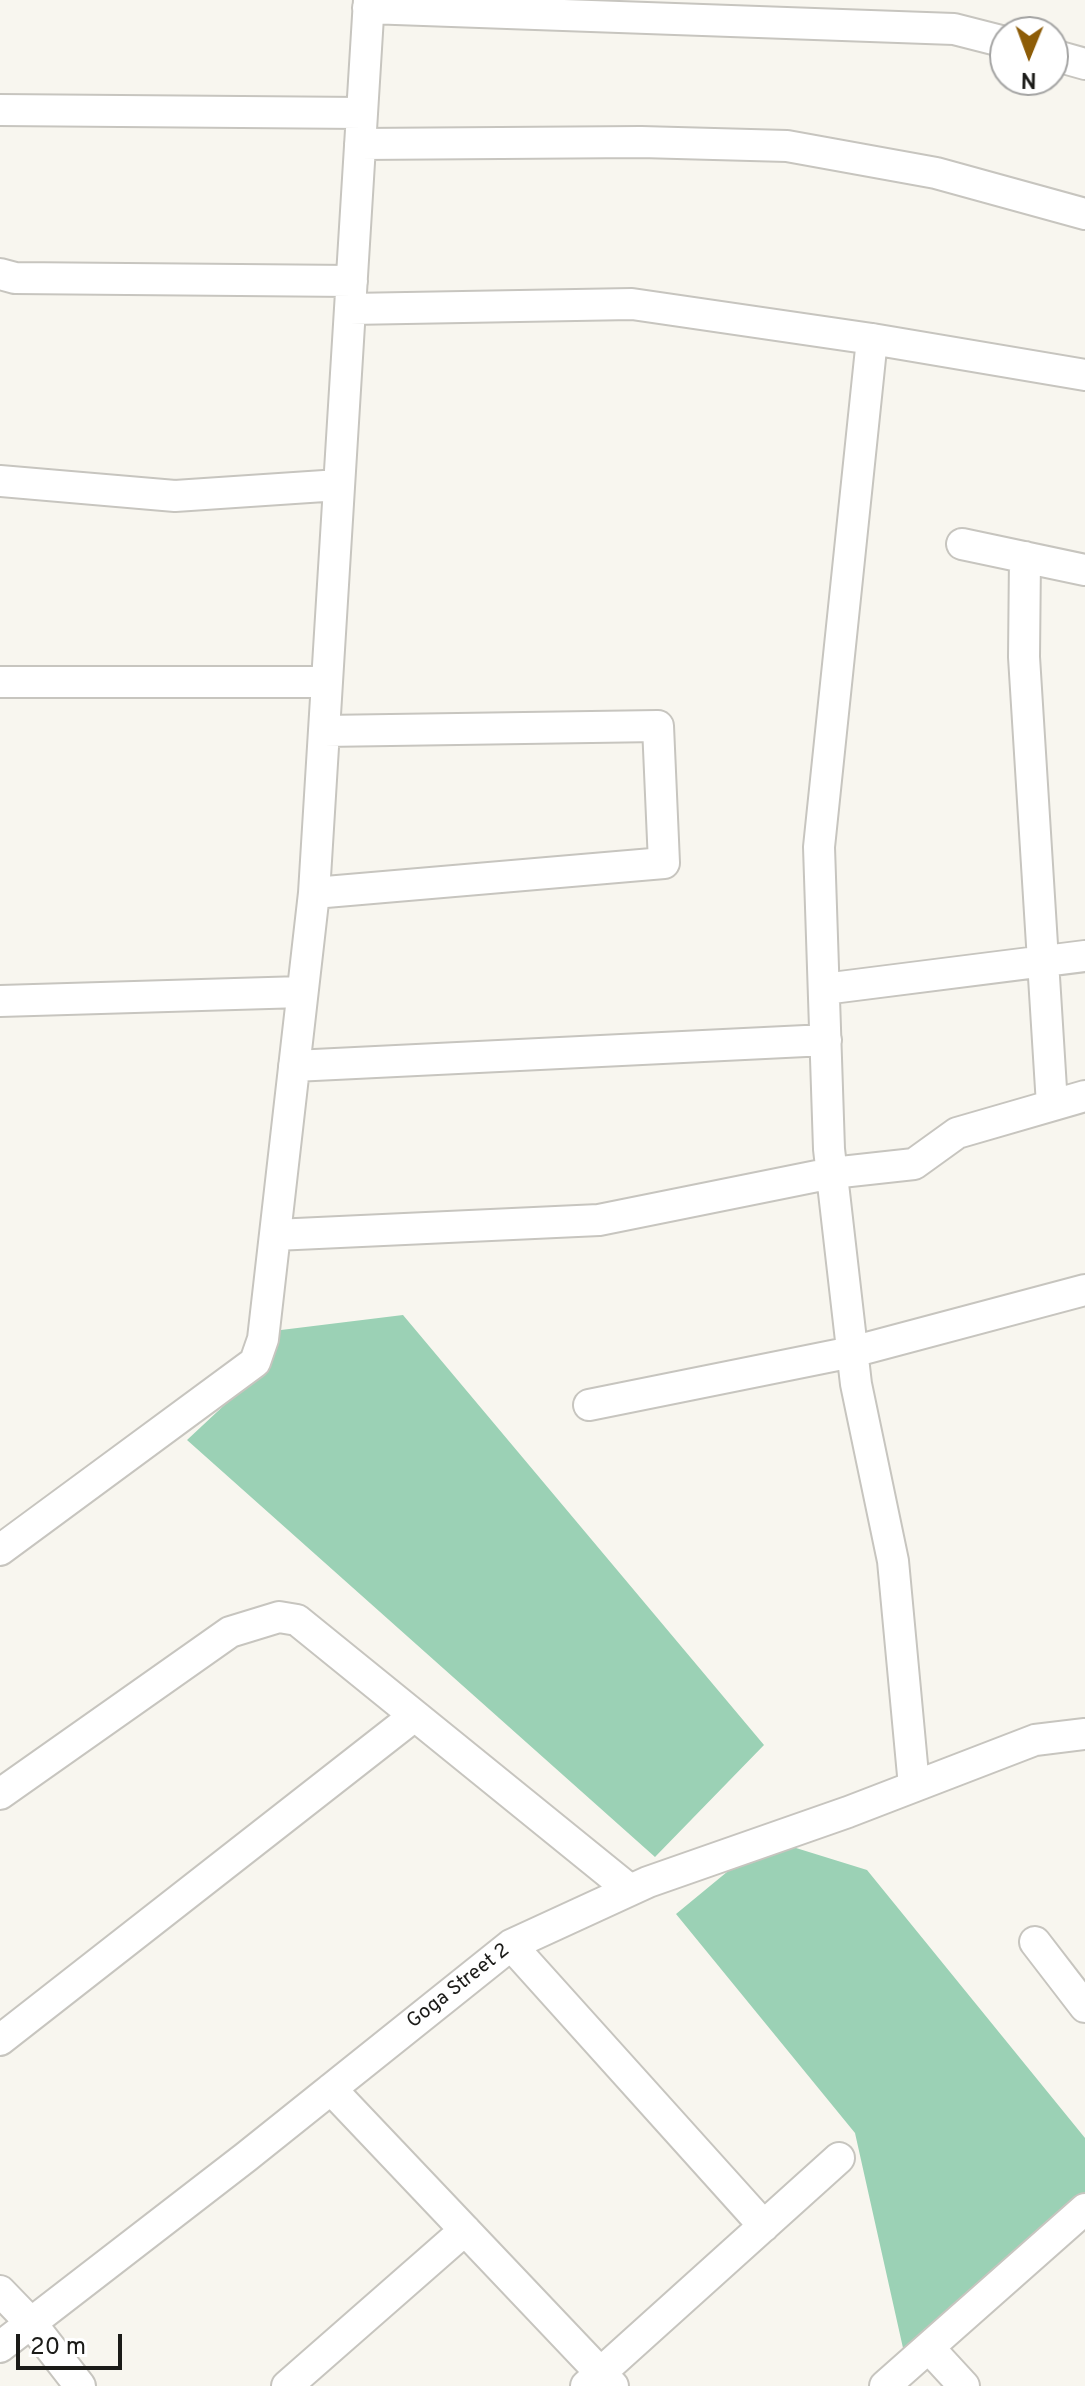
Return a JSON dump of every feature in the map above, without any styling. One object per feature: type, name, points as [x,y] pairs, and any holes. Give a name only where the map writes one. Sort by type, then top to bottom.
[{"type":"street","points":[[0,1550],[255,1362],[263,1339],[314,893],[369,4],[954,29],[989,38]]},
{"type":"street","points":[[0,110],[362,113]]},
{"type":"street","points":[[360,144],[641,142],[787,146],[936,173],[1085,214]]},
{"type":"street","points":[[0,274],[15,278],[351,295],[632,304],[872,339],[1085,375]]},
{"type":"street","points":[[872,339],[819,847],[832,1173],[852,1352],[893,1561],[914,1786]]},
{"type":"street","points":[[0,481],[175,496],[339,485]]},
{"type":"street","points":[[962,544],[1085,570]]},
{"type":"street","points":[[1025,557],[1024,657],[1052,1105]]},
{"type":"street","points":[[0,682],[327,682]]},
{"type":"street","points":[[314,893],[664,863],[658,726],[324,731]]},
{"type":"street","points":[[824,989],[1085,956]]},
{"type":"street","points":[[0,1001],[302,992]]},
{"type":"street","points":[[294,1066],[826,1040]]},
{"type":"street","points":[[275,1235],[599,1220],[832,1173],[914,1164],[957,1133],[1085,1096]]},
{"type":"street","points":[[589,1405],[852,1352],[1085,1290]]},
{"type":"street","points":[[0,1794],[230,1632],[279,1617],[297,1620],[630,1890]]},
{"type":"street","points":[[0,2040],[413,1717]]},
{"type":"street","name":"Goga Street 2","points":[[0,2347],[511,1945],[630,1890],[1035,1740],[1085,1734]]},
{"type":"street","points":[[1035,1942],[1085,2007]]},
{"type":"street","points":[[511,1945],[764,2226]]},
{"type":"street","points":[[331,2089],[465,2230],[600,2382],[839,2158]]},
{"type":"street","points":[[885,2386],[1085,2209]]},
{"type":"street","points":[[287,2386],[465,2230]]},
{"type":"street","points":[[0,2291],[31,2323],[80,2386]]},
{"type":"street","points":[[929,2348],[964,2386]]},
{"type":"green space","points":[[403,1315],[764,1745],[655,1857],[187,1440],[263,1369],[281,1330]]},
{"type":"green space","points":[[767,1839],[867,1870],[1085,2138],[1085,2200],[903,2348],[855,2133],[676,1914]]}]
